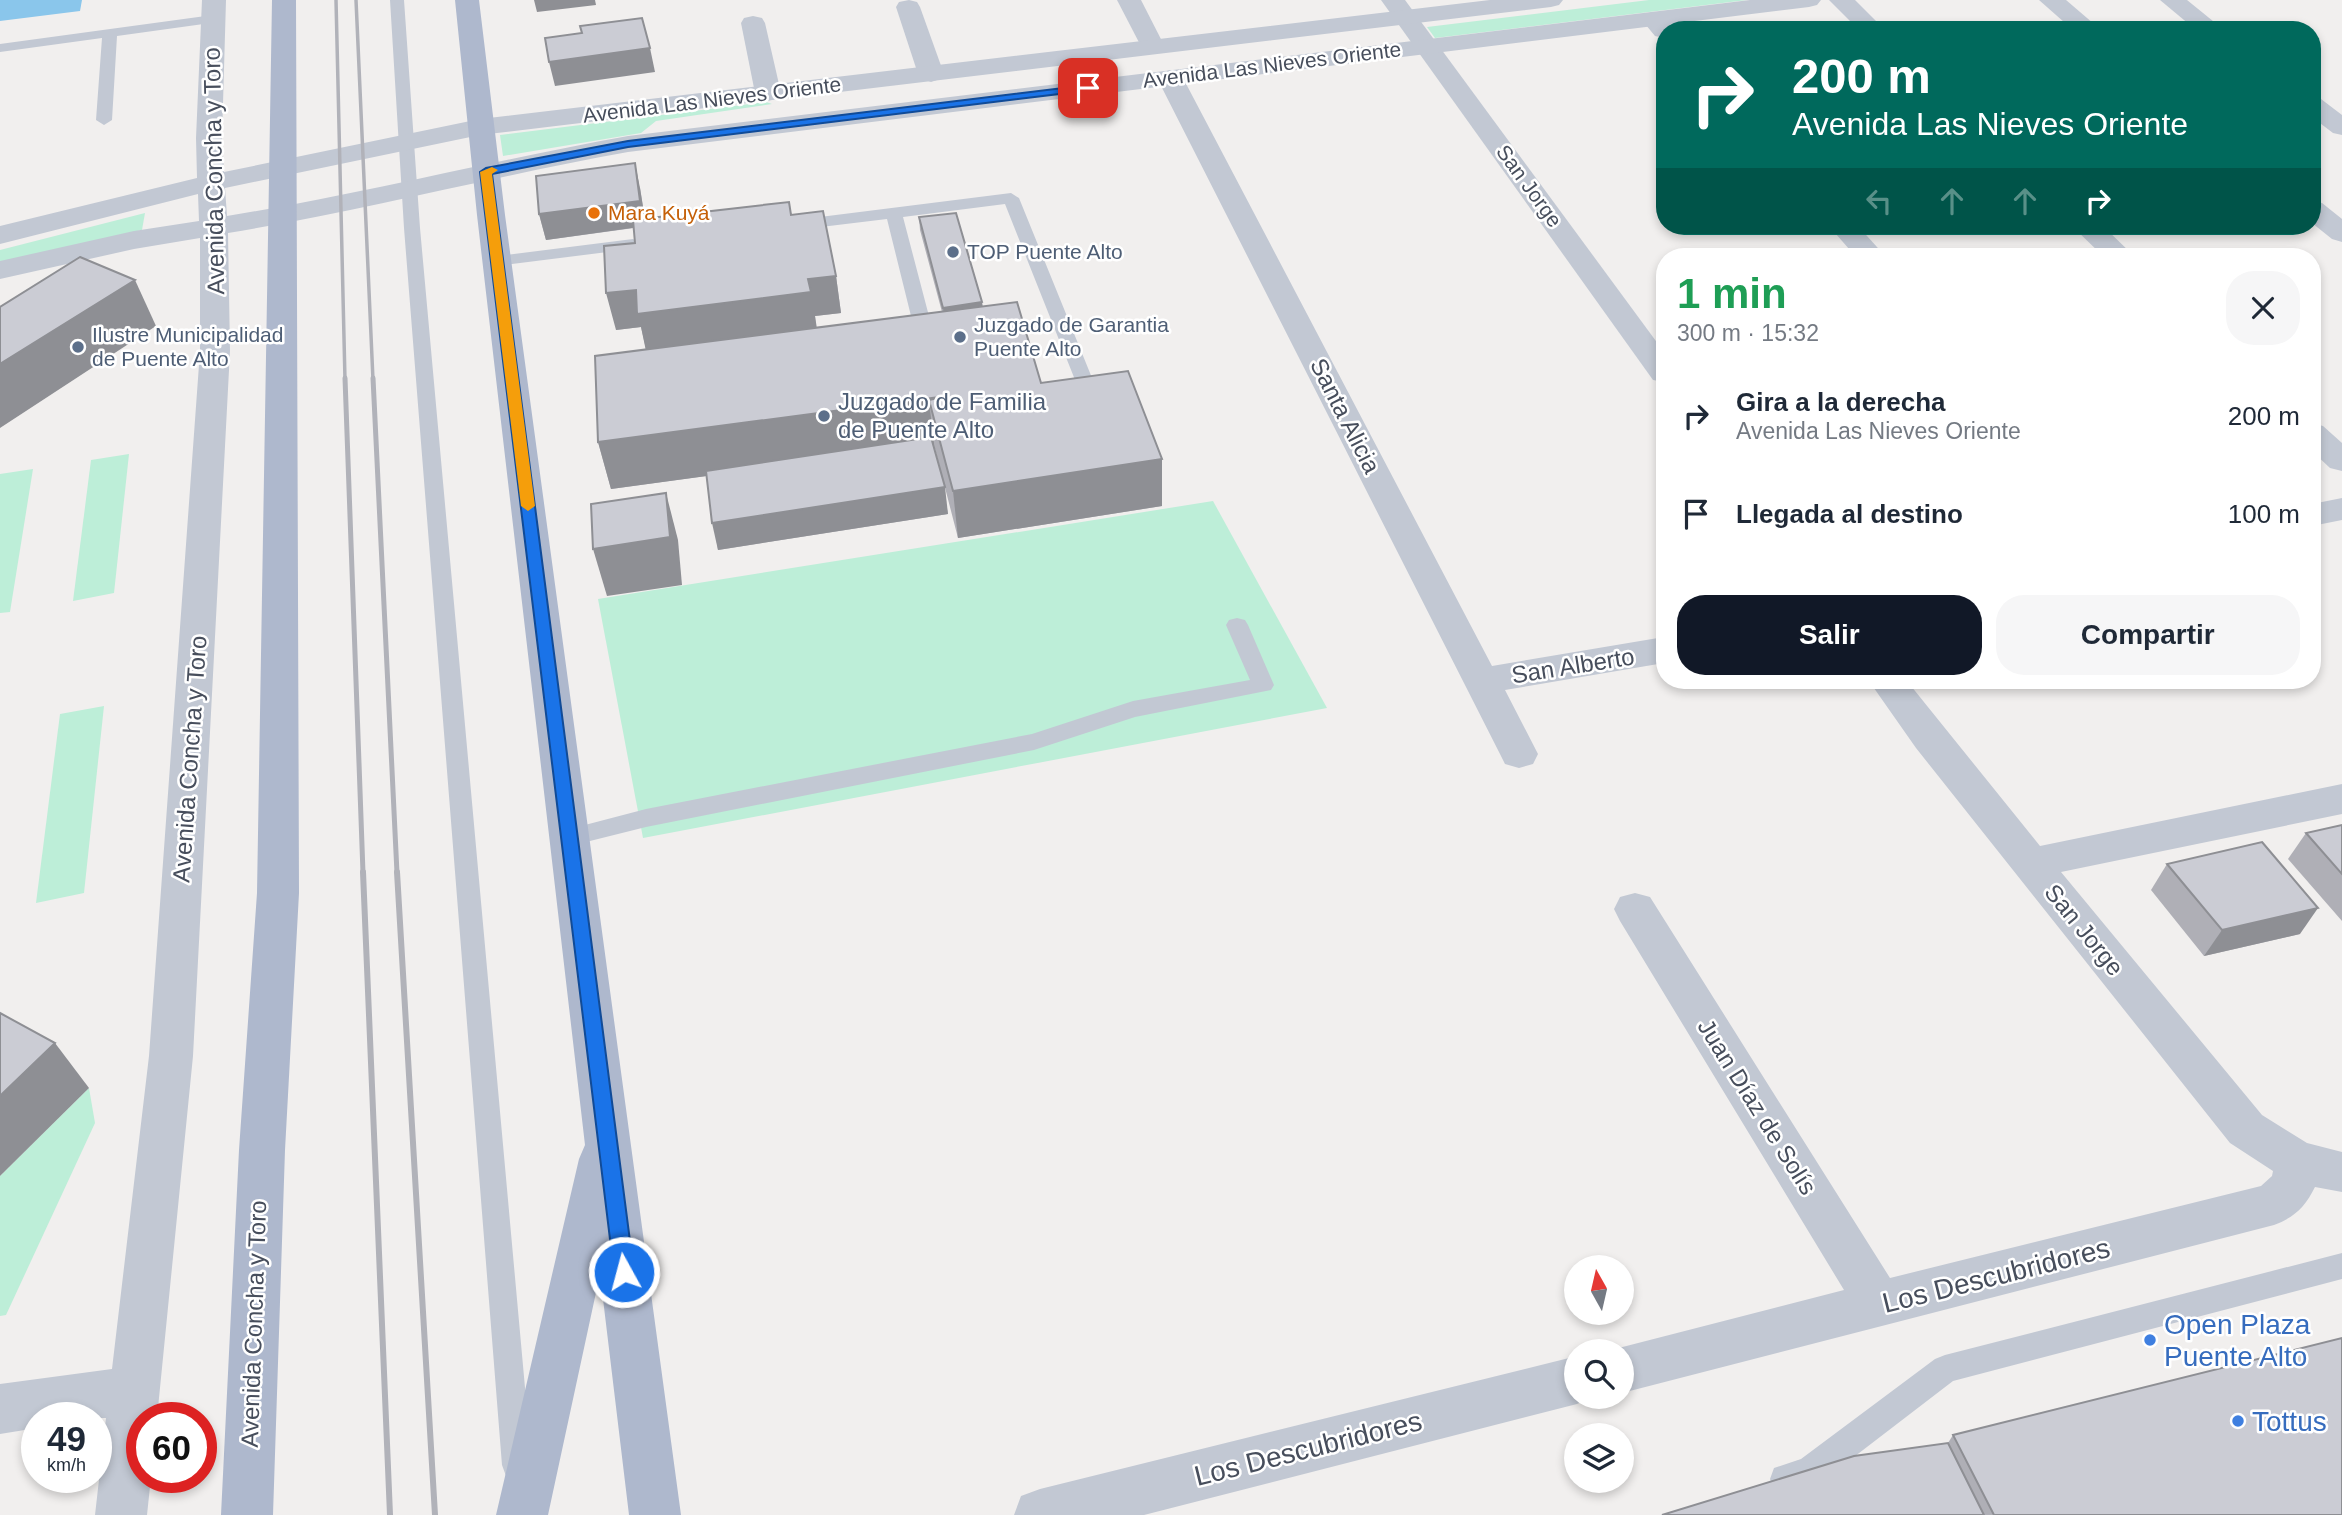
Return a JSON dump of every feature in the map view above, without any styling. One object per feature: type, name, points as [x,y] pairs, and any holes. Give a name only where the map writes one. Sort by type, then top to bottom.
[{"type":"main road","name":"Avenida Concha y Toro","points":[[247,1515],[261,1163],[278,880],[284,0]]},
{"type":"main road","points":[[467,0],[480,127],[655,1515]]},
{"type":"main road","points":[[522,1513],[607,1136]]},
{"type":"street","points":[[1129,0],[1153,47]]},
{"type":"street","name":"Avenida Las Nieves Oriente","points":[[0,235],[210,183],[480,127],[1153,47],[1400,9],[1551,0]]},
{"type":"street","name":"Avenida Las Nieves Oriente","points":[[1683,21],[1809,0]]},
{"type":"street","points":[[1841,0],[1863,21]]},
{"type":"street","points":[[2052,0],[2078,21]]},
{"type":"street","points":[[2172,0],[2200,21]]},
{"type":"street","points":[[908,7],[930,74]]},
{"type":"street","name":"San Jorge","points":[[1400,9],[1656,362]]},
{"type":"street","name":"Avenida Concha y Toro","points":[[121,1515],[171,1056],[215,351],[216,274],[210,183],[214,10]]},
{"type":"street","points":[[753,23],[768,93]]},
{"type":"street","name":"Avenida Las Nieves Oriente","points":[[0,270],[134,240],[281,216],[628,144],[1427,46],[1656,25]]},
{"type":"street","name":"Santa Alicia","points":[[1170,78],[1519,754]]},
{"type":"street","points":[[807,88],[815,121]]},
{"type":"street","points":[[2321,112],[2342,127]]},
{"type":"street","points":[[2321,216],[2342,233]]},
{"type":"street","points":[[1851,235],[1864,248]]},
{"type":"street","points":[[2096,235],[2111,248]]},
{"type":"street","points":[[2321,441],[2342,461]]},
{"type":"street","points":[[2321,513],[2342,509]]},
{"type":"street","name":"San Alberto","points":[[1482,681],[1656,651]]},
{"type":"street","name":"San Jorge","points":[[1893,689],[1929,738],[2227,1109],[2246,1129],[2270,1147],[2297,1161]]},
{"type":"street","points":[[2031,863],[2342,799]]},
{"type":"street","name":"Juan Díaz de Solís","points":[[1635,909],[1879,1304]]},
{"type":"street","points":[[2297,1161],[2342,1172]]},
{"type":"street","name":"Los Descubridores","points":[[1634,1366],[2274,1205],[2288,1193],[2297,1180],[2297,1161]]},
{"type":"street","name":"Los Descubridores","points":[[1040,1515],[1564,1383]]},
{"type":"street","points":[[0,1409],[134,1390]]},
{"type":"lane","points":[[397,0],[409,189],[522,1513]]},
{"type":"lane","points":[[398,24],[411,0]]},
{"type":"lane","points":[[0,48],[110,33],[214,10]]},
{"type":"lane","points":[[104,120],[110,33]]},
{"type":"lane","points":[[784,226],[1011,198],[1094,405]]},
{"type":"lane","points":[[894,213],[921,320]]},
{"type":"lane","points":[[497,261],[646,243]]},
{"type":"lane","points":[[570,837],[646,818],[1034,742],[1133,709],[1263,685],[1237,625]]},
{"type":"lane","points":[[1757,1488],[1810,1472],[1945,1369],[2342,1266]]},
{"type":"green space","points":[[1649,0],[1747,0],[1435,38],[1427,27]]},
{"type":"green space","points":[[766,102],[772,104],[656,121],[641,133],[503,156],[500,135]]},
{"type":"green space","points":[[145,213],[142,230],[0,263],[0,250]]},
{"type":"green space","points":[[129,454],[114,593],[73,601],[91,460]]},
{"type":"green space","points":[[33,469],[10,612],[0,613],[0,474]]},
{"type":"green space","points":[[1213,501],[1327,708],[643,838],[598,599]]},
{"type":"green space","points":[[104,706],[84,893],[36,903],[60,714]]},
{"type":"green space","points":[[89,1088],[95,1123],[6,1315],[0,1316],[0,1176]]},
{"type":"water","points":[[0,0],[82,0],[80,11],[0,21]]},
{"type":"building","points":[[642,18],[650,48],[549,62],[545,38],[582,33],[580,26]]},
{"type":"building","points":[[635,163],[640,201],[539,214],[536,176]]},
{"type":"building","points":[[789,202],[791,215],[823,211],[836,276],[808,279],[811,292],[637,314],[636,290],[606,293],[604,246],[635,243],[633,220]]},
{"type":"building","points":[[956,213],[982,302],[943,308],[919,217]]},
{"type":"building","points":[[80,257],[135,280],[0,364],[0,307]]},
{"type":"building","points":[[1017,302],[1041,383],[1128,371],[1162,459],[953,491],[929,400],[947,396],[598,442],[595,356]]},
{"type":"building","points":[[931,437],[945,487],[712,523],[706,471]]},
{"type":"building","points":[[666,493],[670,537],[593,549],[591,504]]},
{"type":"building","points":[[2342,825],[2342,874],[2306,833]]},
{"type":"building","points":[[2262,842],[2318,908],[2222,930],[2167,864]]},
{"type":"building","points":[[0,1013],[55,1043],[0,1096]]},
{"type":"building","name":"Tottus","points":[[2342,1338],[2342,1515],[1994,1515],[1953,1435]]},
{"type":"building","points":[[1948,1443],[1984,1515],[1662,1515],[1854,1456]]},
{"type":"railway","points":[[336,0],[345,380]]},
{"type":"railway","points":[[356,0],[373,380]]},
{"type":"railway","points":[[345,378],[363,873]]},
{"type":"railway","points":[[373,378],[397,873]]},
{"type":"railway","points":[[363,872],[390,1515]]},
{"type":"railway","points":[[397,872],[435,1515]]},
{"type":"slow traffic","points":[[492,170],[486,172],[528,506]]},
{"type":"place","name":"Mara Kuyá","points":[[594,213]]},
{"type":"place","name":"TOP Puente Alto","points":[[953,252]]},
{"type":"place","name":"Juzgado de Garantia Puente Alto","points":[[960,337]]},
{"type":"place","name":"Ilustre Municipalidad de Puente Alto","points":[[78,347]]},
{"type":"place","name":"Juzgado de Familia de Puente Alto","points":[[824,416]]},
{"type":"place","name":"Open Plaza Puente Alto","points":[[2150,1340]]},
{"type":"place","name":"Tottus","points":[[2238,1421]]},
{"type":"route","points":[[624,1272],[486,172],[555,156],[628,144],[1088,88]]}]
